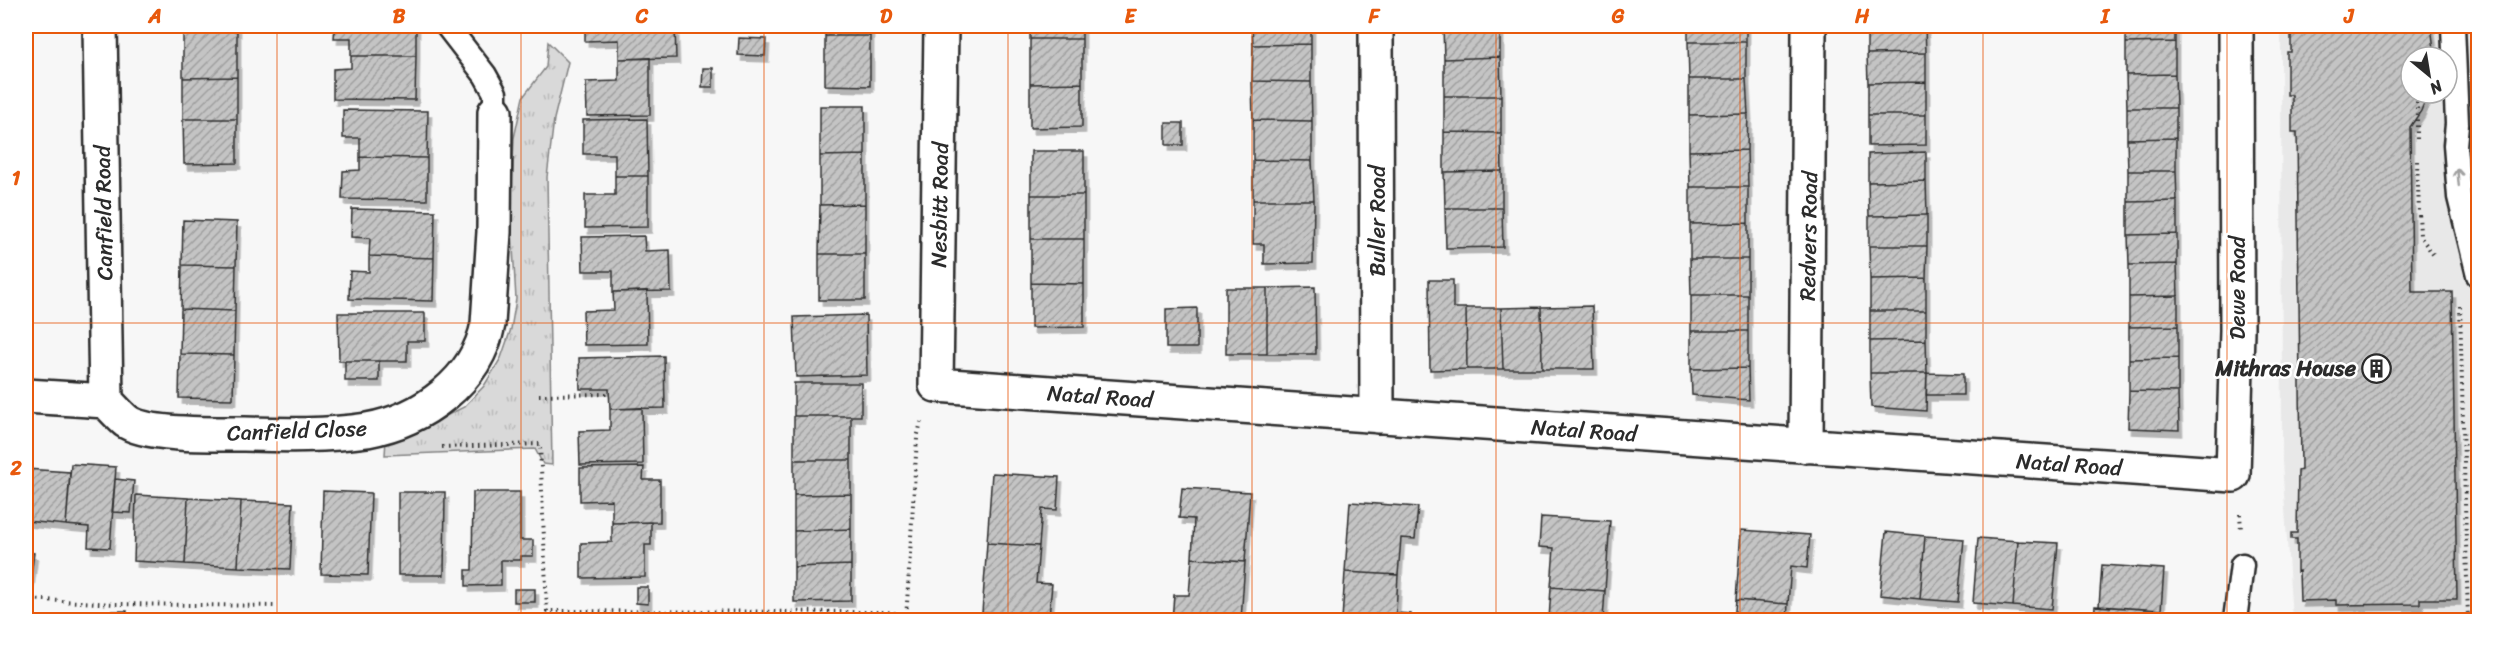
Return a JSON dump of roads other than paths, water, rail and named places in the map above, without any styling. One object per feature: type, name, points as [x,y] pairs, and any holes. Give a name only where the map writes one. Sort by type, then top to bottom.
[{"type":"street","name":"Canfield Road","points":[[100,26],[106,401]]},
{"type":"street","name":"Nesbitt Road","points":[[936,385],[941,26]]},
{"type":"street","name":"Buller Road","points":[[1376,26],[1377,416]]},
{"type":"street","name":"Redvers Road","points":[[1806,446],[1809,26]]},
{"type":"street","name":"Dewe Road","points":[[2233,475],[2237,330],[2236,26]]},
{"type":"street","name":"Canfield Close","points":[[106,401],[127,422],[165,431],[323,434],[369,429],[397,421],[416,413],[458,384],[474,362],[485,338],[488,324],[494,232],[495,112]]},
{"type":"street","name":"Natal Road","points":[[936,385],[2233,475]]},
{"type":"street","points":[[26,396],[106,401]]},
{"type":"lane","points":[[447,26],[485,75],[495,93],[495,112]]},
{"type":"lane","points":[[2453,26],[2457,124],[2455,145],[2459,197],[2478,275]]},
{"type":"lane","points":[[2235,621],[2242,565]]},
{"type":"place","name":"Mithras House","points":[[2377,368]]}]
